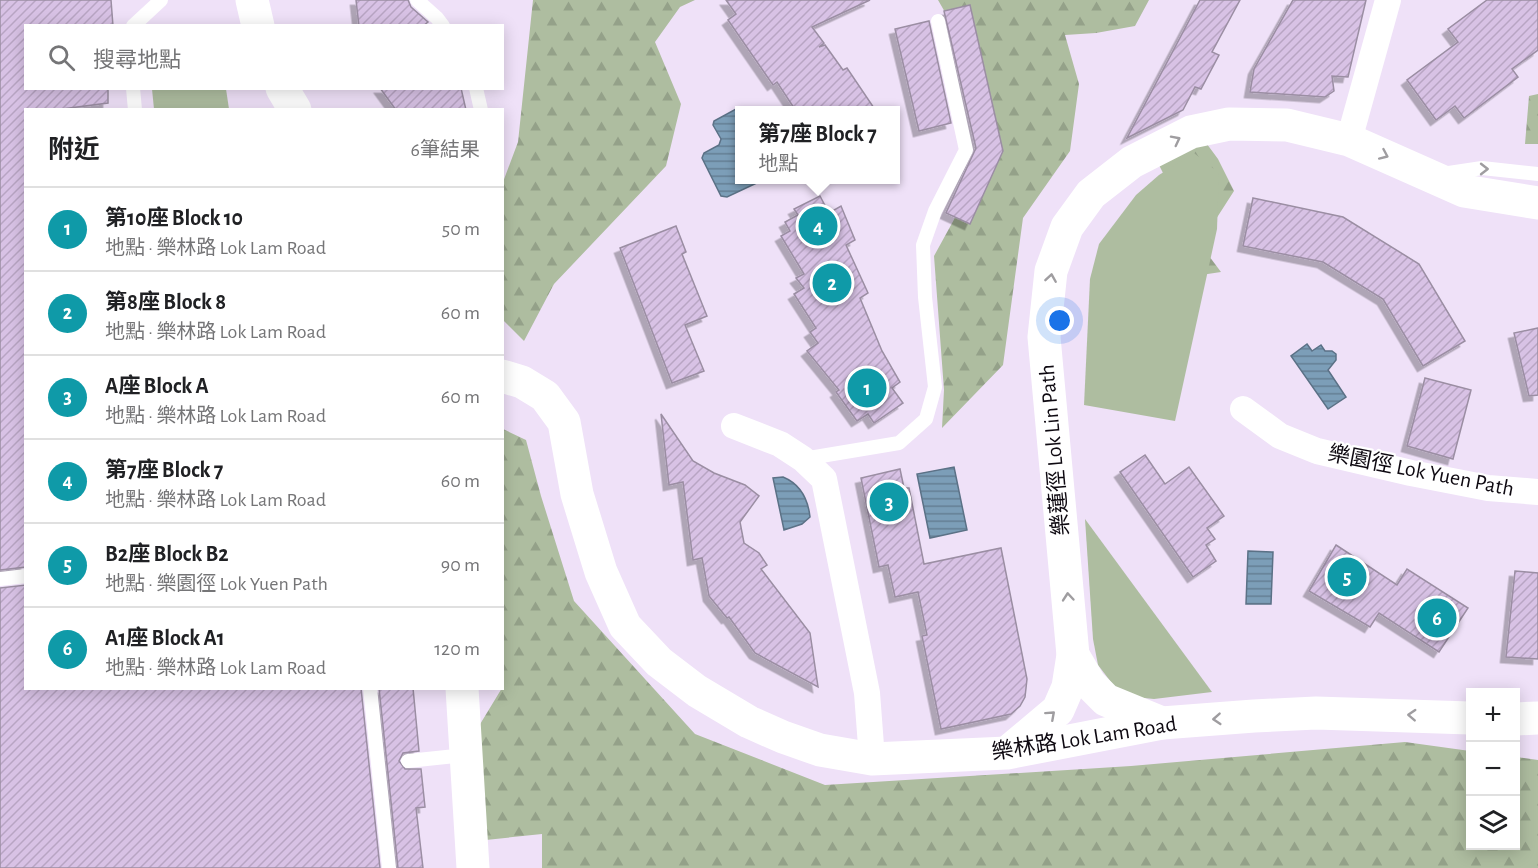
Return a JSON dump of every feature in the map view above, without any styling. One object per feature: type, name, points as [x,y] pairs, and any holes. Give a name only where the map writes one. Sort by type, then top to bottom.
[{"type":"street","points":[[252,0],[258,24]]},
{"type":"street","points":[[1349,140],[1388,0]]},
{"type":"street","points":[[283,90],[294,108]]},
{"type":"street","name":"樂蓮徑 Lok Lin Path","points":[[1007,753],[1058,710],[1068,687],[1073,655],[1044,337],[1051,272],[1067,227],[1091,194],[1132,162],[1191,132],[1229,124],[1287,125],[1349,140],[1464,191],[1538,203]]},
{"type":"street","name":"樂林路 Lok Lam Road","points":[[504,377],[522,382],[544,396],[564,422],[578,494],[601,572],[625,626],[659,662],[697,691],[748,722],[820,750],[872,759],[1007,753],[1162,723],[1316,714],[1466,718]]},
{"type":"street","name":"樂園徑 Lok Yuen Path","points":[[1243,409],[1280,436],[1317,452],[1488,488],[1538,492]]},
{"type":"street","points":[[734,426],[780,444],[803,459],[824,479],[867,693],[872,759]]},
{"type":"street","name":"樂蓮徑 Lok Lin Path","points":[[1073,655],[1090,684],[1106,700],[1162,723]]},
{"type":"street","points":[[463,704],[473,868]]},
{"type":"street","points":[[1520,719],[1538,718]]},
{"type":"lane","points":[[135,24],[161,0]]},
{"type":"lane","points":[[417,0],[442,24]]},
{"type":"lane","points":[[803,459],[898,443],[926,419],[935,387],[925,297],[923,245],[935,211],[966,150],[938,21]]},
{"type":"lane","points":[[133,90],[135,108]]},
{"type":"lane","points":[[476,90],[481,108]]},
{"type":"lane","points":[[1431,176],[1482,168],[1538,174]]},
{"type":"lane","points":[[0,579],[24,576]]},
{"type":"lane","points":[[370,690],[389,868]]},
{"type":"lane","points":[[408,761],[465,754]]},
{"type":"green space","points":[[533,0],[695,0],[680,7],[655,42],[681,104],[666,166],[554,284],[524,341],[504,321],[504,179],[518,142]]},
{"type":"green space","points":[[938,0],[1149,0],[1135,26],[1096,33],[1065,35],[1079,84],[1070,151],[1023,218],[1003,365],[942,428],[944,390],[934,256],[979,174],[969,54]]},
{"type":"green space","points":[[152,90],[226,90],[229,108],[154,108]]},
{"type":"green space","points":[[1538,94],[1538,144],[1525,144],[1529,96]]},
{"type":"green space","points":[[1204,140],[1218,159],[1234,191],[1200,244],[1221,272],[1181,278],[1174,195],[1157,161]]},
{"type":"green space","points":[[1194,153],[1219,173],[1217,229],[1175,421],[1084,405],[1090,279],[1099,244],[1136,195],[1159,175]]},
{"type":"green space","points":[[504,429],[526,440],[574,601],[695,734],[825,785],[1131,766],[1405,742],[1466,750],[1466,850],[1520,850],[1520,758],[1538,760],[1538,868],[542,868],[542,834],[476,841],[465,749],[501,690],[504,690]]},
{"type":"green space","points":[[1085,519],[1212,692],[1154,699],[1134,697],[1114,686],[1098,665],[1093,639]]},
{"type":"water","points":[[735,110],[735,184],[755,184],[727,197],[721,196],[702,158],[704,153],[719,145],[721,139],[713,125],[714,121]]},
{"type":"water","points":[[1307,344],[1312,351],[1321,345],[1325,351],[1332,351],[1336,354],[1336,360],[1328,370],[1346,397],[1328,409],[1291,356]]},
{"type":"water","points":[[954,467],[967,530],[930,538],[917,474]]},
{"type":"water","points":[[783,477],[802,493],[810,517],[802,524],[784,530],[773,478]]},
{"type":"water","points":[[1248,551],[1273,552],[1271,604],[1246,604]]},
{"type":"building","points":[[0,0],[111,0],[113,24],[24,24],[24,90],[108,90],[108,103],[69,108],[24,108],[24,567],[0,570]]},
{"type":"building","points":[[356,0],[408,0],[411,7],[428,22],[426,24],[359,24]]},
{"type":"building","points":[[726,0],[870,0],[812,27],[824,43],[819,47],[825,45],[843,70],[847,68],[873,106],[793,106],[777,82],[773,85],[728,20],[736,14]]},
{"type":"building","points":[[1200,0],[1240,0],[1212,52],[1219,55],[1201,89],[1195,87],[1183,110],[1127,138]]},
{"type":"building","points":[[1293,0],[1366,0],[1348,77],[1332,76],[1334,91],[1325,97],[1250,92],[1254,69]]},
{"type":"building","points":[[1487,0],[1538,0],[1538,50],[1512,69],[1518,77],[1464,118],[1455,106],[1436,120],[1407,80],[1458,42],[1448,29]]},
{"type":"building","points":[[970,5],[1003,151],[970,224],[946,213],[976,148],[944,11]]},
{"type":"building","points":[[929,21],[951,123],[919,131],[895,29]]},
{"type":"building","points":[[381,90],[461,90],[466,108],[395,108]]},
{"type":"building","points":[[820,196],[829,213],[841,206],[855,240],[846,245],[868,293],[860,298],[882,351],[900,382],[892,388],[903,403],[874,423],[868,414],[857,421],[836,392],[839,390],[807,351],[818,343],[810,332],[816,328],[794,294],[804,288],[796,278],[804,274],[781,236],[790,231],[785,222],[798,215],[794,209]]},
{"type":"building","points":[[1253,198],[1343,217],[1419,264],[1465,341],[1423,366],[1383,299],[1323,262],[1243,246]]},
{"type":"building","points":[[676,226],[686,252],[682,254],[707,316],[685,325],[704,371],[672,383],[620,248]]},
{"type":"building","points":[[1538,328],[1538,395],[1529,396],[1514,333]]},
{"type":"building","points":[[1425,378],[1471,390],[1453,459],[1407,446]]},
{"type":"building","points":[[661,414],[693,461],[714,473],[745,485],[759,496],[740,522],[744,543],[759,553],[767,565],[761,569],[810,633],[818,687],[755,653],[729,617],[727,618],[709,596],[702,558],[693,560],[683,482],[669,485]]},
{"type":"building","points":[[1145,455],[1165,484],[1189,467],[1224,516],[1207,528],[1215,539],[1206,545],[1216,561],[1193,577],[1120,472]]},
{"type":"building","points":[[900,469],[904,488],[909,488],[924,564],[1001,548],[1027,679],[1025,697],[1020,706],[1011,714],[941,729],[922,636],[927,635],[918,592],[895,597],[888,565],[879,567],[861,478]]},
{"type":"building","points":[[1336,545],[1397,585],[1407,569],[1468,608],[1439,652],[1379,613],[1370,627],[1309,591]]},
{"type":"building","points":[[1515,571],[1538,573],[1538,659],[1506,657]]},
{"type":"building","points":[[24,585],[24,690],[361,690],[380,868],[0,868],[0,588]]},
{"type":"building","points":[[379,690],[413,690],[419,751],[403,753],[399,761],[405,769],[421,769],[425,807],[416,808],[423,868],[398,868]]},
{"type":"place","name":"第7座 Block 7","points":[[818,226]]},
{"type":"place","name":"第8座 Block 8","points":[[832,283]]},
{"type":"place","name":"第10座 Block 10","points":[[867,388]]},
{"type":"place","name":"A座 Block A","points":[[889,502]]},
{"type":"place","name":"B2座 Block B2","points":[[1347,577]]},
{"type":"place","name":"A1座 Block A1","points":[[1437,618]]}]
